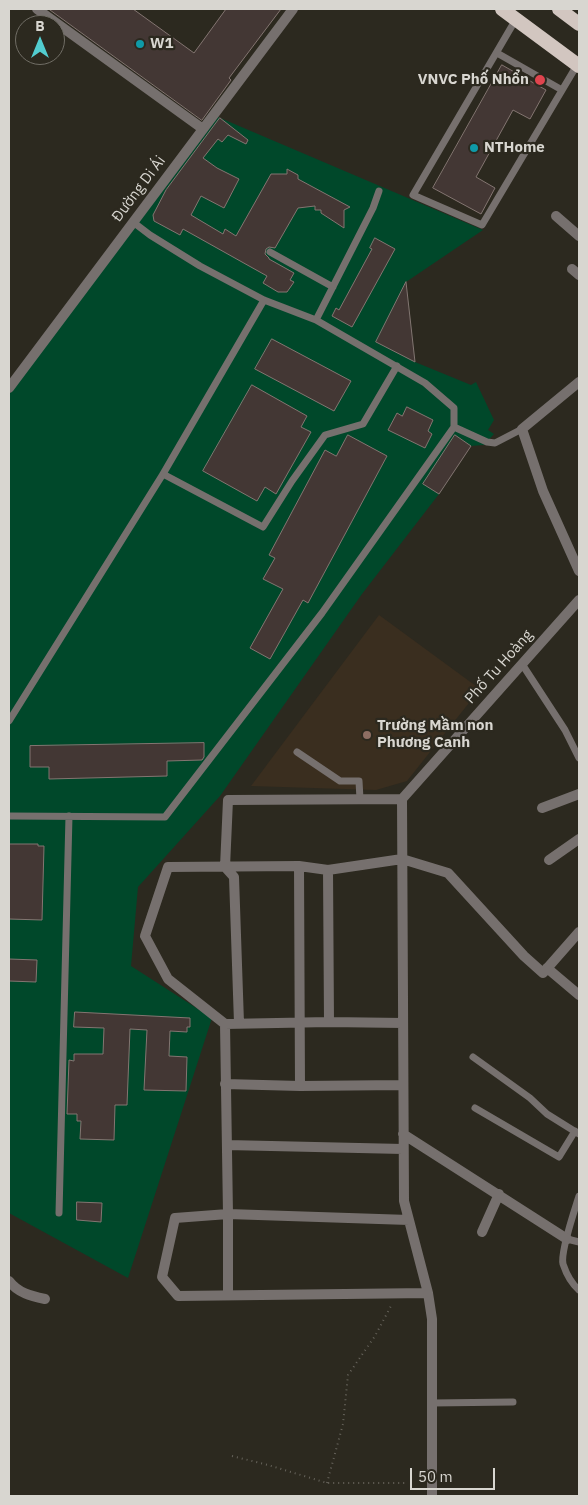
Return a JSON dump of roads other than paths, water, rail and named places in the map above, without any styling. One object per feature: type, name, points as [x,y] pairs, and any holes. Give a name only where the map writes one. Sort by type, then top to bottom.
[{"type":"highway","points":[[502,9],[578,66]]},
{"type":"highway","points":[[559,9],[579,24]]},
{"type":"street","points":[[37,9],[203,129]]},
{"type":"street","name":"Đường Di Ái","points":[[9,388],[292,9]]},
{"type":"street","points":[[556,216],[579,236]]},
{"type":"street","points":[[579,382],[522,429],[543,492],[579,571]]},
{"type":"street","name":"Phố Tu Hoàng","points":[[402,799],[579,600]]},
{"type":"street","points":[[542,808],[579,794]]},
{"type":"street","points":[[239,1023],[234,877],[225,867],[228,800],[402,799],[404,1201],[428,1293],[432,1318],[432,1496]]},
{"type":"street","points":[[549,860],[579,839]]},
{"type":"street","points":[[404,1023],[300,1022],[225,1024],[168,979],[145,936],[168,867],[299,866],[328,870],[402,859],[448,873],[524,956],[543,973],[579,932]]},
{"type":"street","points":[[299,866],[300,1086]]},
{"type":"street","points":[[328,870],[329,1022]]},
{"type":"street","points":[[547,968],[579,994]]},
{"type":"street","points":[[225,1024],[228,1295]]},
{"type":"street","points":[[225,1084],[300,1086],[402,1085]]},
{"type":"street","points":[[404,1134],[567,1238]]},
{"type":"street","points":[[227,1146],[403,1149]]},
{"type":"street","points":[[482,1232],[499,1194]]},
{"type":"street","points":[[409,1220],[228,1214],[175,1218],[162,1277],[178,1296],[428,1293]]},
{"type":"street","points":[[9,1282],[14,1288],[26,1295],[45,1299]]},
{"type":"lane","points":[[516,19],[413,195],[482,225],[578,66]]},
{"type":"lane","points":[[497,53],[562,90]]},
{"type":"lane","points":[[316,320],[373,208],[379,191]]},
{"type":"lane","points":[[9,816],[165,817],[322,613],[454,427],[454,408],[425,382],[316,320],[264,300],[200,266],[150,235],[133,222]]},
{"type":"lane","points":[[270,252],[333,287]]},
{"type":"lane","points":[[9,721],[163,474],[264,300]]},
{"type":"lane","points":[[163,474],[263,527],[292,481],[325,435],[363,424],[397,366]]},
{"type":"lane","points":[[454,427],[487,442],[494,443],[522,429]]},
{"type":"lane","points":[[522,664],[565,730],[579,758]]},
{"type":"lane","points":[[297,752],[340,781],[359,781],[360,799]]},
{"type":"lane","points":[[59,1213],[69,816]]},
{"type":"lane","points":[[472,1057],[530,1098],[547,1114],[577,1132],[559,1157],[475,1108]]},
{"type":"lane","points":[[579,1196],[562,1262],[574,1285],[579,1290]]},
{"type":"lane","points":[[567,1238],[579,1242]]},
{"type":"lane","points":[[432,1403],[513,1402]]},
{"type":"place","name":"W1","points":[[140,44]]},
{"type":"place","name":"VNVC Phố Nhổn","points":[[540,80]]},
{"type":"place","name":"NTHome","points":[[474,148]]},
{"type":"place","name":"Trường Mầm non Phương Canh","points":[[367,735]]}]
